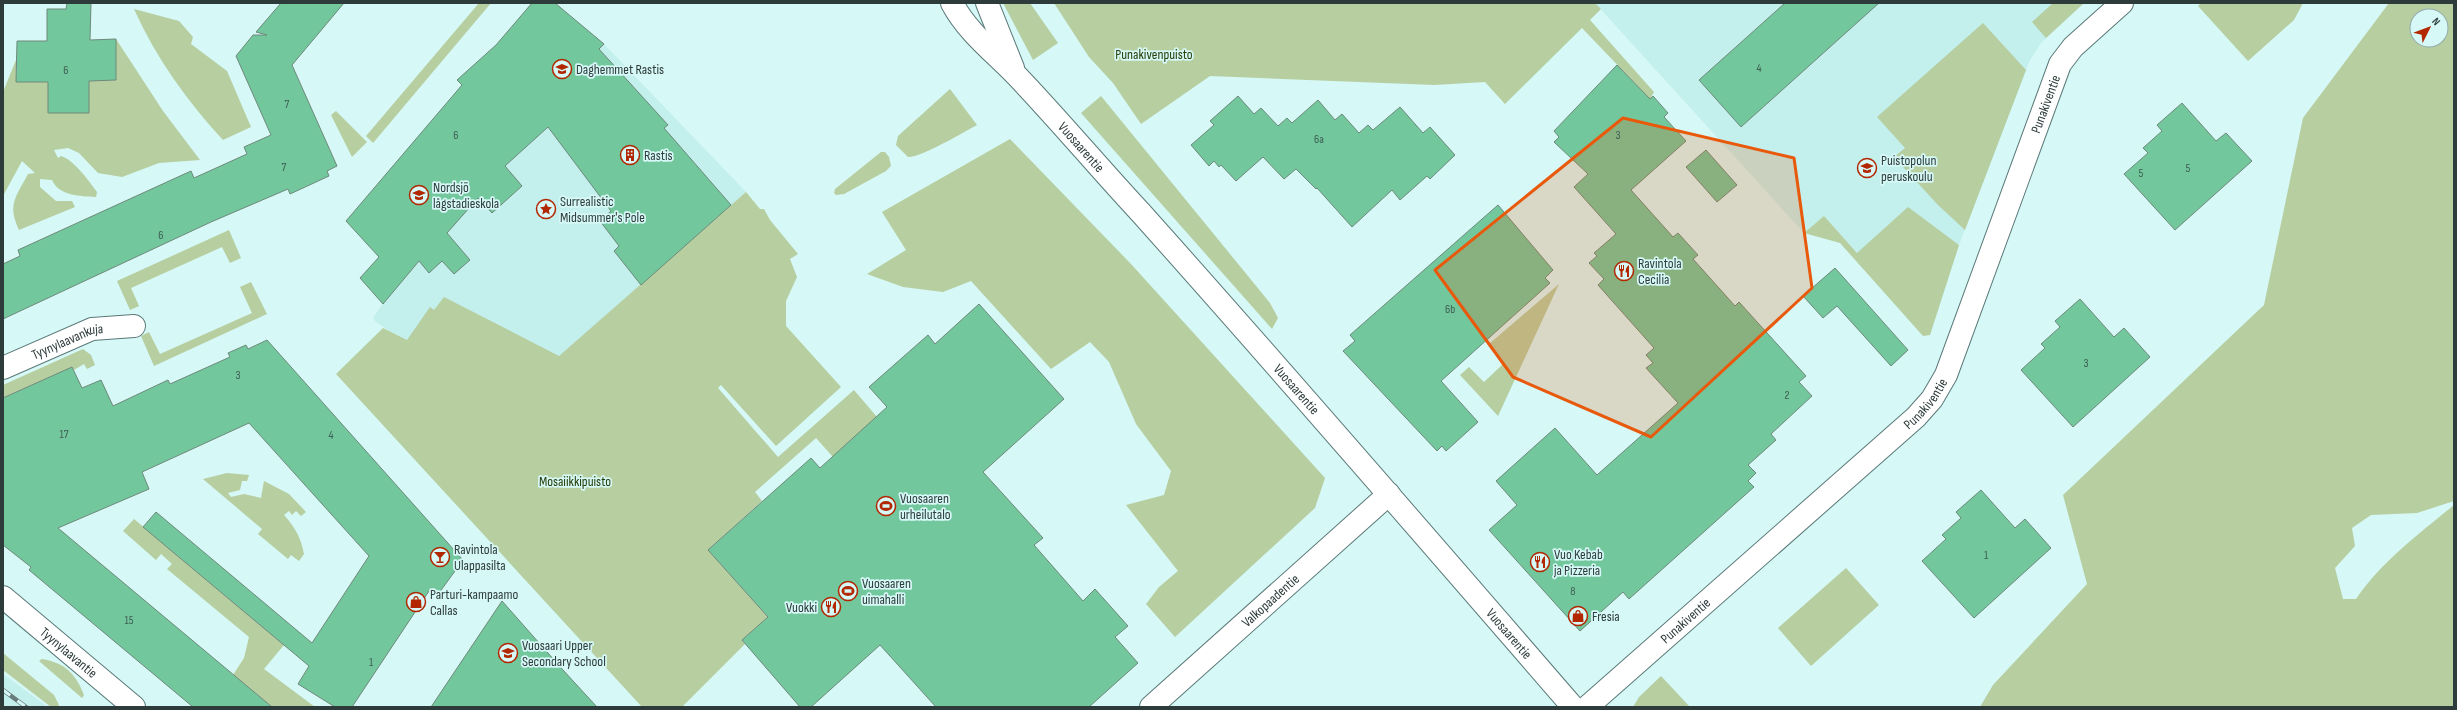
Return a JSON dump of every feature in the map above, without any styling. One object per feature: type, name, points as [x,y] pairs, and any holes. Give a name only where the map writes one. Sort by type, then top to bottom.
[{"type":"street","name":"Vuosaarentie","points":[[952,3],[957,14],[982,44],[1016,75],[1389,494],[1573,707]]},
{"type":"street","name":"Vuosaarentie","points":[[987,3],[1016,75]]},
{"type":"street","name":"Punakiventie","points":[[1587,707],[1916,417],[1932,399],[1946,375],[2051,82],[2060,64],[2072,48],[2122,3]]},
{"type":"street","name":"Tyynylaavankuja","points":[[3,368],[92,329],[134,326]]},
{"type":"street","name":"Valkopaadentie","points":[[1151,707],[1389,494]]},
{"type":"street","name":"Tyynylaavantie","points":[[3,597],[134,707]]},
{"type":"highlighted area","points":[[1623,118],[1794,158],[1812,288],[1651,437],[1513,377],[1435,270]]},
{"type":"shaded area","points":[[532,3],[555,3],[604,44],[746,192],[515,395],[391,332],[376,322],[373,318],[383,303],[360,278],[379,257],[346,221],[462,85],[457,80],[484,56],[486,57]]},
{"type":"shaded area","name":"Puistopolun peruskoulu","points":[[1595,3],[2084,3],[2041,43],[2030,60],[1959,245],[1930,335],[1824,216],[1804,233]]},
{"type":"shaded area","points":[[3,674],[37,699],[47,707],[3,707]]},
{"type":"green space","points":[[479,3],[491,3],[373,143],[366,136]]},
{"type":"green space","points":[[1003,3],[1030,3],[1058,43],[1033,60]]},
{"type":"green space","name":"Punakivenpuisto","points":[[1054,3],[1595,3],[1601,9],[1590,20],[1654,92],[1650,99],[1582,28],[1505,104],[1485,82],[1434,85],[1210,76],[1141,124],[1113,83],[1089,57]]},
{"type":"green space","points":[[2053,3],[2084,3],[2046,38],[2032,22]]},
{"type":"green space","points":[[2201,3],[2303,3],[2294,20],[2248,61],[2198,6]]},
{"type":"green space","points":[[2389,3],[2454,3],[2454,501],[2417,513],[2371,515],[2352,528],[2355,546],[2335,568],[2343,599],[2356,599],[2366,585],[2389,560],[2454,505],[2454,707],[1980,707],[1993,685],[2087,584],[2063,495],[2264,305],[2303,118]]},
{"type":"green space","points":[[134,9],[179,21],[193,37],[191,44],[227,71],[251,127],[223,140],[197,110],[162,62]]},
{"type":"green space","points":[[1983,23],[2026,70],[1965,230],[1938,205],[1894,157],[1905,148],[1877,117]]},
{"type":"green space","points":[[116,39],[163,111],[200,160],[159,163],[122,177],[98,173],[79,153],[68,148],[54,150],[58,158],[61,156],[66,158],[81,171],[97,192],[96,197],[71,194],[60,189],[52,180],[40,179],[40,187],[56,201],[72,201],[75,207],[19,230],[15,221],[13,207],[14,201],[28,174],[35,173],[22,161],[3,196],[3,92],[16,60],[17,82],[48,82],[48,113],[89,113],[89,81],[116,80]]},
{"type":"green space","points":[[950,89],[977,125],[932,149],[908,157],[896,145],[898,136]]},
{"type":"green space","points":[[1101,96],[1270,303],[1278,318],[1272,329],[1081,113]]},
{"type":"green space","points":[[336,111],[367,142],[352,157],[331,115]]},
{"type":"green space","points":[[1010,139],[1131,264],[1325,478],[1315,508],[1175,637],[1146,604],[1159,587],[1178,571],[1126,505],[1164,495],[1171,471],[1136,424],[1109,362],[1090,342],[1051,369],[971,281],[943,292],[903,287],[867,274],[906,250],[882,212]]},
{"type":"green space","points":[[881,152],[885,152],[889,157],[891,166],[886,171],[844,194],[836,195],[834,193],[835,189]]},
{"type":"green space","name":"Mosaiikkipuisto","points":[[746,192],[760,209],[764,209],[770,220],[798,254],[790,259],[797,277],[786,301],[786,326],[841,387],[776,446],[721,385],[718,388],[778,457],[854,390],[877,417],[833,457],[816,438],[755,492],[762,501],[708,550],[768,617],[742,640],[745,644],[682,707],[642,707],[336,374],[383,328],[407,340],[430,307],[434,310],[444,297],[559,356]]},
{"type":"green space","points":[[1908,207],[1959,245],[1930,335],[1923,336],[1840,243],[1804,233],[1824,216],[1857,253]]},
{"type":"green space","points":[[229,230],[241,258],[230,263],[222,247],[131,288],[139,306],[130,310],[117,281]]},
{"type":"green space","points":[[251,282],[267,314],[154,366],[141,336],[149,332],[160,354],[252,313],[240,287]]},
{"type":"green space","points":[[1559,284],[1498,416],[1460,375],[1469,367],[1484,382],[1502,365],[1489,344]]},
{"type":"green space","points":[[83,349],[91,355],[95,365],[87,369],[84,364],[74,370],[72,367],[3,398],[3,385]]},
{"type":"green space","points":[[227,473],[249,475],[247,481],[242,481],[240,490],[228,493],[231,497],[244,494],[261,498],[264,481],[289,494],[306,512],[301,516],[296,511],[292,515],[289,511],[284,515],[294,528],[301,543],[304,554],[299,561],[291,555],[288,559],[258,534],[262,529],[203,479]]},
{"type":"green space","points":[[134,519],[284,645],[264,669],[315,707],[272,707],[233,675],[244,658],[249,637],[167,569],[172,564],[161,554],[156,560],[123,531]]},
{"type":"green space","points":[[1846,568],[1879,605],[1811,666],[1778,628]]},
{"type":"green space","points":[[3,653],[54,695],[59,705],[57,707],[51,707],[3,670]]},
{"type":"green space","points":[[42,659],[57,663],[68,670],[81,687],[84,695],[82,698],[39,661]]},
{"type":"green space","points":[[1661,676],[1690,707],[1633,707],[1639,697]]},
{"type":"building","points":[[67,3],[91,3],[90,40],[116,39],[116,80],[89,81],[89,113],[48,113],[48,82],[16,82],[17,41],[47,41],[47,9],[66,9]]},
{"type":"building","points":[[281,3],[344,3],[292,65],[337,166],[327,171],[329,176],[290,194],[288,189],[211,222],[3,319],[3,264],[20,256],[18,250],[191,171],[194,178],[247,154],[244,147],[271,135],[236,56],[253,35],[267,35],[256,32]]},
{"type":"building","name":"Rastis","points":[[532,3],[555,3],[604,44],[599,49],[668,125],[664,128],[731,205],[641,285],[614,251],[619,246],[600,221],[611,211],[548,127],[505,166],[522,186],[492,213],[478,198],[447,233],[470,260],[454,274],[442,261],[429,273],[419,261],[383,304],[360,278],[379,257],[346,221],[462,85],[457,80],[496,45]]},
{"type":"building","points":[[1785,3],[1879,3],[1741,127],[1699,80]]},
{"type":"building","points":[[1617,65],[1650,99],[1653,96],[1668,113],[1664,117],[1686,141],[1631,190],[1673,237],[1678,233],[1698,255],[1693,259],[1735,306],[1739,302],[1806,376],[1799,382],[1812,396],[1771,434],[1776,440],[1748,465],[1756,473],[1748,481],[1754,487],[1629,599],[1623,592],[1580,631],[1489,530],[1517,505],[1496,481],[1555,428],[1597,475],[1678,403],[1646,368],[1653,363],[1646,355],[1654,348],[1598,285],[1604,279],[1589,263],[1597,256],[1594,253],[1616,234],[1574,187],[1588,174],[1554,142],[1559,137],[1554,131]]},
{"type":"building","points":[[1238,96],[1254,114],[1261,108],[1278,126],[1287,118],[1292,123],[1318,100],[1335,120],[1342,114],[1359,133],[1368,125],[1373,130],[1400,107],[1423,133],[1430,127],[1455,155],[1430,179],[1427,176],[1400,200],[1392,190],[1352,227],[1317,188],[1316,189],[1296,169],[1284,179],[1263,157],[1236,181],[1221,165],[1219,167],[1214,161],[1209,166],[1191,145],[1214,125],[1210,121]]},
{"type":"building","points":[[2182,103],[2216,141],[2226,133],[2252,161],[2175,230],[2124,174],[2148,153],[2143,148],[2162,131],[2157,125]]},
{"type":"building","points":[[1706,150],[1737,185],[1717,202],[1686,167]]},
{"type":"building","points":[[1498,205],[1553,270],[1545,278],[1550,283],[1441,381],[1478,422],[1446,451],[1442,446],[1437,451],[1343,351],[1355,341],[1350,335]]},
{"type":"building","points":[[1835,268],[1908,350],[1891,366],[1837,306],[1823,318],[1803,296]]},
{"type":"building","points":[[2080,299],[2114,337],[2124,328],[2150,357],[2073,427],[2021,370],[2045,348],[2041,344],[2060,327],[2055,321]]},
{"type":"building","name":"Vuosaaren urheilutalo","points":[[979,304],[1064,399],[983,472],[1043,538],[1034,545],[1083,601],[1095,589],[1128,626],[1115,637],[1138,663],[1089,707],[936,707],[880,645],[811,707],[800,707],[742,640],[768,617],[708,550],[811,458],[820,468],[887,407],[869,387],[928,335],[935,344]]},
{"type":"building","points":[[267,340],[463,560],[439,593],[431,588],[352,707],[335,707],[298,684],[309,666],[143,527],[156,512],[312,643],[369,556],[249,423],[142,472],[149,489],[58,528],[272,707],[193,707],[29,570],[31,567],[3,545],[3,398],[72,367],[82,388],[101,380],[113,406],[168,380],[170,384],[230,357],[228,353],[246,345],[248,349]]},
{"type":"building","points":[[1981,490],[2015,528],[2025,519],[2051,548],[1974,618],[1922,561],[1946,539],[1942,535],[1961,518],[1956,512]]},
{"type":"building","name":"Vuosaari Upper Secondary School","points":[[502,601],[563,670],[597,707],[431,707]]},
{"type":"railway","points":[[3,690],[26,707]]},
{"type":"place","name":"Daghemmet Rastis","points":[[562,69]]},
{"type":"place","name":"Rastis","points":[[630,155]]},
{"type":"place","name":"Puistopolun peruskoulu","points":[[1867,168]]},
{"type":"place","name":"Nordsjö lågstadieskola","points":[[419,195]]},
{"type":"place","name":"Surrealistic Midsummer's Pole","points":[[546,209]]},
{"type":"place","name":"Ravintola Cecilia","points":[[1624,271]]},
{"type":"place","name":"Vuosaaren urheilutalo","points":[[886,506]]},
{"type":"place","name":"Ravintola Ulappasilta","points":[[440,557]]},
{"type":"place","name":"Vuo Kebab ja Pizzeria","points":[[1540,562]]},
{"type":"place","name":"Vuosaaren uimahalli","points":[[848,591]]},
{"type":"place","name":"Parturi-kampaamo Callas","points":[[416,602]]},
{"type":"place","name":"Vuokki","points":[[831,607]]},
{"type":"place","name":"Fresia","points":[[1578,616]]},
{"type":"place","name":"Vuosaari Upper Secondary School","points":[[508,653]]}]
